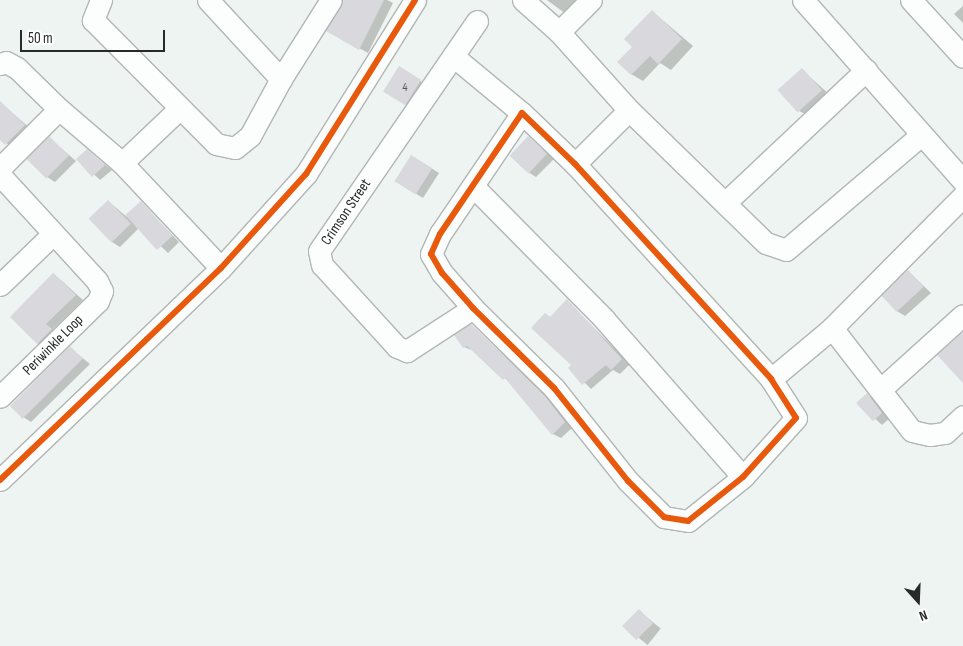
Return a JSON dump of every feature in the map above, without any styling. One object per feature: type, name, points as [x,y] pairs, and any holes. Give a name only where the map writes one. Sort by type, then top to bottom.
[{"type":"street","points":[[101,0],[93,20],[179,109],[216,144],[235,148],[250,136],[281,79],[331,0]]},
{"type":"street","points":[[208,0],[281,79]]},
{"type":"street","points":[[0,480],[221,268],[306,174],[415,0]]},
{"type":"street","points":[[523,0],[559,32],[630,110],[766,243],[786,250],[921,135]]},
{"type":"street","points":[[559,32],[591,0]]},
{"type":"street","points":[[803,0],[963,181]]},
{"type":"street","points":[[911,0],[963,57]]},
{"type":"street","name":"Crimson Street","points":[[473,308],[407,351],[398,347],[322,265],[320,251],[477,20]]},
{"type":"street","points":[[453,56],[522,113],[575,164],[771,379],[796,418],[743,477],[688,521],[664,517],[628,481],[554,388],[473,308],[442,273],[431,254],[440,234],[522,113]]},
{"type":"street","points":[[3,63],[18,68],[59,109],[122,163],[221,268]]},
{"type":"street","points":[[725,203],[866,70]]},
{"type":"street","points":[[0,168],[59,109]]},
{"type":"street","points":[[122,163],[179,109]]},
{"type":"street","points":[[575,164],[630,110]]},
{"type":"street","points":[[0,175],[53,234],[0,285]]},
{"type":"street","points":[[474,186],[604,319],[743,477]]},
{"type":"street","points":[[771,379],[832,328],[963,196]]},
{"type":"street","name":"Periwinkle Loop","points":[[0,397],[98,301],[102,291],[97,280],[53,234]]},
{"type":"street","points":[[881,389],[963,316]]},
{"type":"street","points":[[832,328],[912,430],[930,435],[945,433],[963,416]]},
{"type":"building","points":[[343,0],[384,0],[359,50],[326,31]]},
{"type":"building","points":[[652,10],[682,39],[658,64],[650,56],[631,75],[617,62],[632,47],[624,39]]},
{"type":"building","points":[[399,66],[421,80],[405,105],[383,91]]},
{"type":"building","points":[[802,68],[822,90],[798,112],[777,90]]},
{"type":"building","points":[[0,101],[25,125],[5,145],[0,140]]},
{"type":"building","points":[[49,136],[69,156],[46,178],[26,159]]},
{"type":"building","points":[[528,136],[547,154],[529,173],[510,156]]},
{"type":"building","points":[[87,149],[105,165],[92,177],[76,159]]},
{"type":"building","points":[[411,155],[432,168],[416,195],[395,181]]},
{"type":"building","points":[[108,200],[131,224],[112,242],[89,219]]},
{"type":"building","points":[[141,201],[172,236],[157,250],[125,215]]},
{"type":"building","points":[[908,270],[924,287],[897,312],[881,295]]},
{"type":"building","points":[[53,273],[76,295],[46,324],[52,329],[37,344],[10,317]]},
{"type":"building","points":[[567,299],[622,359],[611,370],[606,365],[582,385],[568,368],[571,365],[531,328],[545,313],[550,317]]},
{"type":"building","points":[[471,324],[545,396],[565,422],[552,435],[505,378],[503,380],[467,346],[463,348],[454,335]]},
{"type":"building","points":[[963,332],[963,383],[937,355]]},
{"type":"building","points":[[70,346],[83,359],[23,419],[10,406]]},
{"type":"building","points":[[867,393],[882,413],[873,421],[856,403]]},
{"type":"building","points":[[639,609],[653,623],[636,640],[622,626]]},
{"type":"cycle path","points":[[0,480],[221,268],[306,174],[415,0]]},
{"type":"cycle path","points":[[522,113],[575,164],[771,379],[796,418],[743,477],[688,521],[664,517],[628,481],[554,388],[473,308],[442,273],[431,254],[440,234],[522,113]]}]
